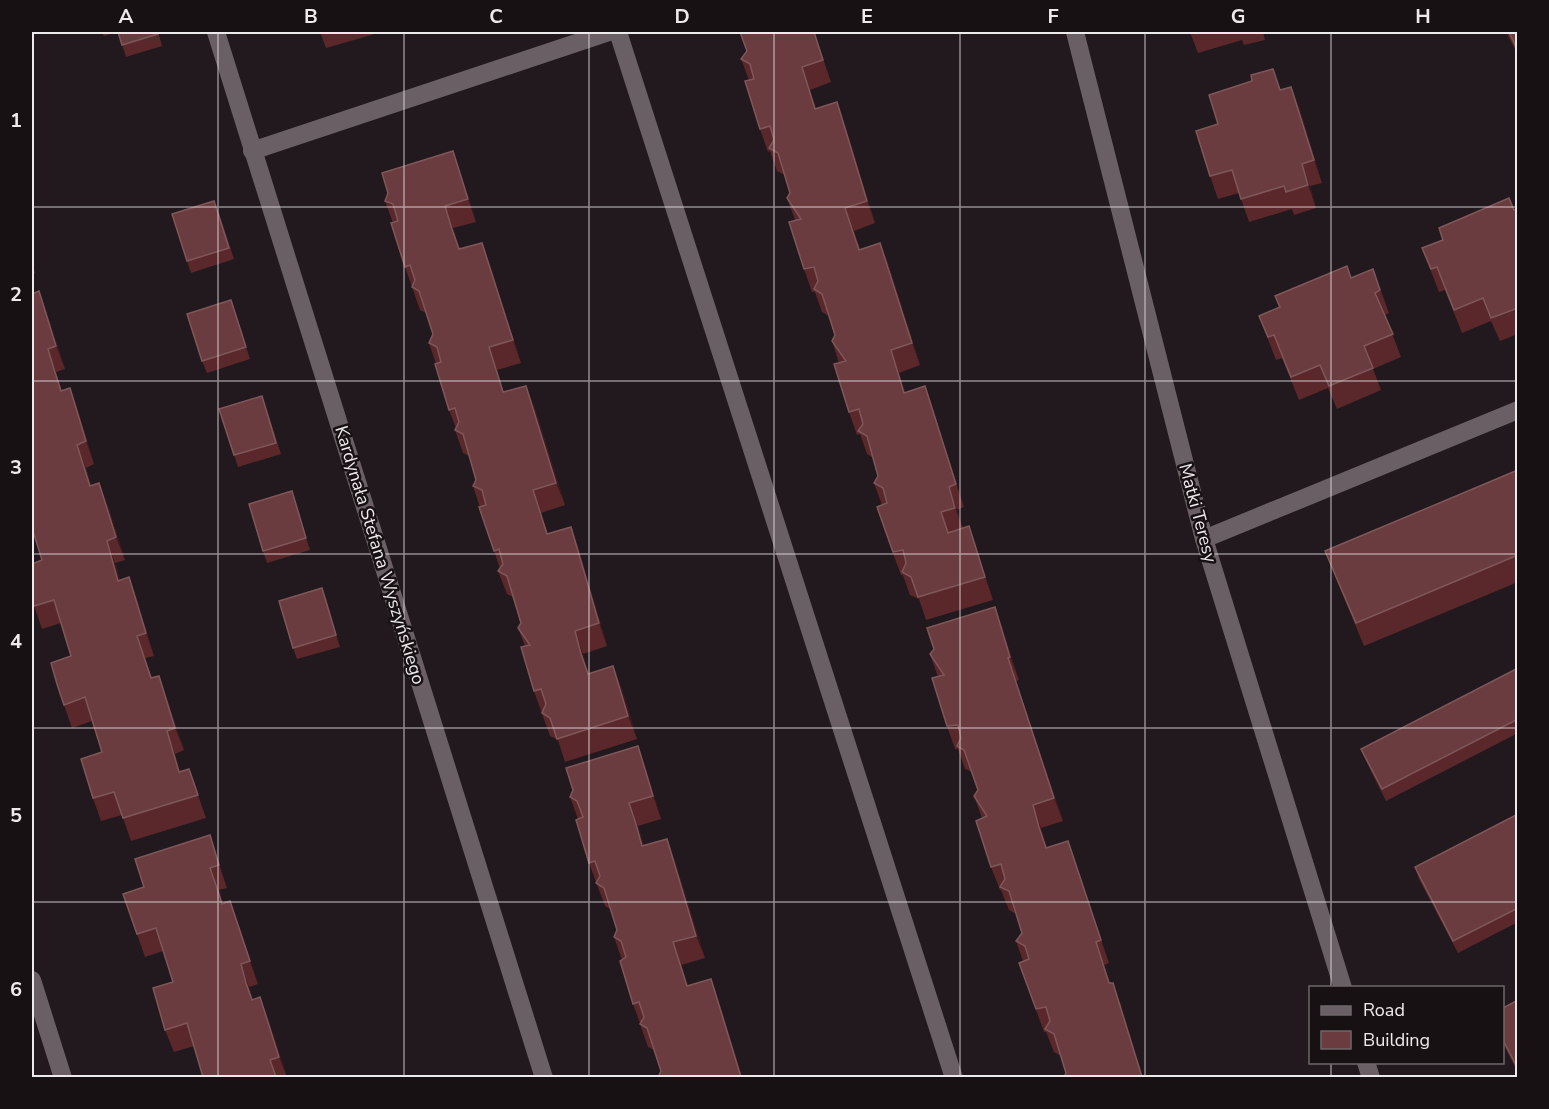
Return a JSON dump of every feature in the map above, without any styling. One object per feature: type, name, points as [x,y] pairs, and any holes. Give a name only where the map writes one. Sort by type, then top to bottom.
[{"type":"street","name":"Kardynała Stefana Wyszyńskiego","points":[[216,32],[544,1077]]},
{"type":"street","points":[[252,151],[609,32]]},
{"type":"street","points":[[618,32],[954,1077]]},
{"type":"street","name":"Matki Teresy","points":[[1075,32],[1204,538],[1343,986]]},
{"type":"street","points":[[1204,538],[1518,410]]},
{"type":"street","points":[[32,980],[63,1077]]},
{"type":"building","points":[[118,32],[157,32],[158,34],[122,45]]},
{"type":"building","points":[[740,32],[814,32],[823,60],[802,67],[815,109],[837,102],[867,201],[845,208],[859,250],[880,243],[912,343],[891,350],[904,393],[925,386],[956,484],[949,487],[955,508],[941,512],[948,533],[969,526],[985,577],[918,597],[911,577],[902,572],[906,563],[903,550],[893,552],[877,507],[887,503],[883,488],[874,483],[878,476],[867,436],[858,431],[863,424],[859,409],[849,412],[834,364],[846,361],[832,341],[835,335],[822,294],[814,289],[818,281],[814,267],[804,269],[789,222],[801,219],[787,198],[790,193],[778,153],[769,148],[774,140],[770,126],[760,129],[745,81],[754,79],[750,64],[741,59],[747,51]]},
{"type":"building","points":[[1509,32],[1518,32],[1518,46],[1516,47]]},
{"type":"building","points":[[1273,69],[1280,90],[1291,87],[1314,160],[1302,164],[1308,185],[1286,192],[1284,186],[1241,199],[1232,170],[1210,176],[1196,131],[1218,124],[1209,95],[1252,81],[1251,75]]},
{"type":"building","points":[[453,151],[468,199],[445,206],[452,229],[459,249],[482,243],[513,340],[489,347],[503,392],[526,386],[556,483],[533,490],[547,534],[571,527],[599,623],[575,631],[581,654],[588,674],[613,666],[628,716],[557,739],[550,718],[542,713],[546,704],[541,689],[534,691],[521,647],[530,645],[518,628],[521,623],[507,576],[498,571],[503,564],[499,549],[494,551],[479,507],[486,505],[482,490],[473,486],[476,480],[463,434],[455,430],[459,422],[455,408],[449,410],[435,364],[441,362],[437,347],[429,343],[433,334],[419,291],[412,287],[415,280],[410,265],[405,267],[391,223],[398,221],[393,204],[385,201],[388,193],[382,173]]},
{"type":"building","points":[[1509,198],[1514,210],[1518,208],[1518,308],[1491,318],[1483,298],[1454,310],[1437,267],[1431,269],[1422,248],[1443,240],[1439,228]]},
{"type":"building","points":[[214,201],[229,248],[187,261],[172,214]]},
{"type":"building","points":[[1347,266],[1351,278],[1373,269],[1380,290],[1375,293],[1393,334],[1364,346],[1373,368],[1329,386],[1320,365],[1291,377],[1274,335],[1268,337],[1259,316],[1280,307],[1275,296]]},
{"type":"building","points":[[39,291],[56,346],[48,349],[54,369],[61,391],[70,388],[86,441],[77,445],[90,486],[99,483],[116,537],[107,541],[118,581],[129,577],[146,633],[137,636],[151,678],[159,676],[175,728],[167,731],[179,772],[189,769],[198,795],[123,818],[114,792],[93,798],[81,759],[102,752],[85,697],[64,705],[57,684],[51,663],[71,656],[54,600],[34,606],[32,600],[32,564],[42,560],[32,528],[32,294]]},
{"type":"building","points":[[231,300],[246,347],[202,361],[187,314]]},
{"type":"building","points":[[262,396],[276,443],[234,455],[219,409]]},
{"type":"building","points":[[1518,470],[1518,555],[1356,623],[1325,551]]},
{"type":"building","points":[[292,491],[306,538],[263,551],[249,504]]},
{"type":"building","points":[[322,588],[336,635],[293,648],[279,601]]},
{"type":"building","points":[[995,607],[1010,657],[1008,658],[1054,798],[1033,805],[1039,827],[1046,848],[1068,841],[1101,940],[1096,942],[1109,983],[1113,983],[1142,1077],[1064,1077],[1066,1073],[1054,1034],[1045,1029],[1050,1021],[1046,1007],[1036,1009],[1019,963],[1029,959],[1025,946],[1016,941],[1022,933],[1009,891],[1000,887],[1005,879],[1001,864],[991,867],[976,821],[987,816],[974,796],[978,790],[964,750],[957,746],[961,738],[958,725],[947,726],[932,678],[944,675],[930,654],[934,649],[927,628]]},
{"type":"building","points":[[1518,668],[1518,719],[1382,789],[1361,749]]},
{"type":"building","points":[[638,746],[653,796],[629,803],[642,846],[667,839],[696,936],[673,942],[687,986],[711,979],[741,1077],[658,1077],[661,1071],[647,1028],[640,1024],[644,1017],[639,1002],[633,1004],[620,961],[626,957],[621,941],[614,937],[617,930],[604,888],[596,883],[600,876],[595,861],[589,863],[576,820],[583,817],[577,801],[570,797],[573,790],[566,768]]},
{"type":"building","points":[[1518,814],[1518,908],[1453,941],[1415,867]]},
{"type":"building","points":[[210,835],[219,865],[210,868],[222,904],[230,901],[250,961],[241,964],[252,1000],[260,997],[279,1057],[270,1060],[276,1077],[203,1077],[187,1023],[165,1030],[153,988],[173,982],[156,928],[137,934],[123,894],[144,887],[135,859]]},
{"type":"building","points":[[1518,1000],[1518,1069],[1504,1042],[1504,1007]]}]
